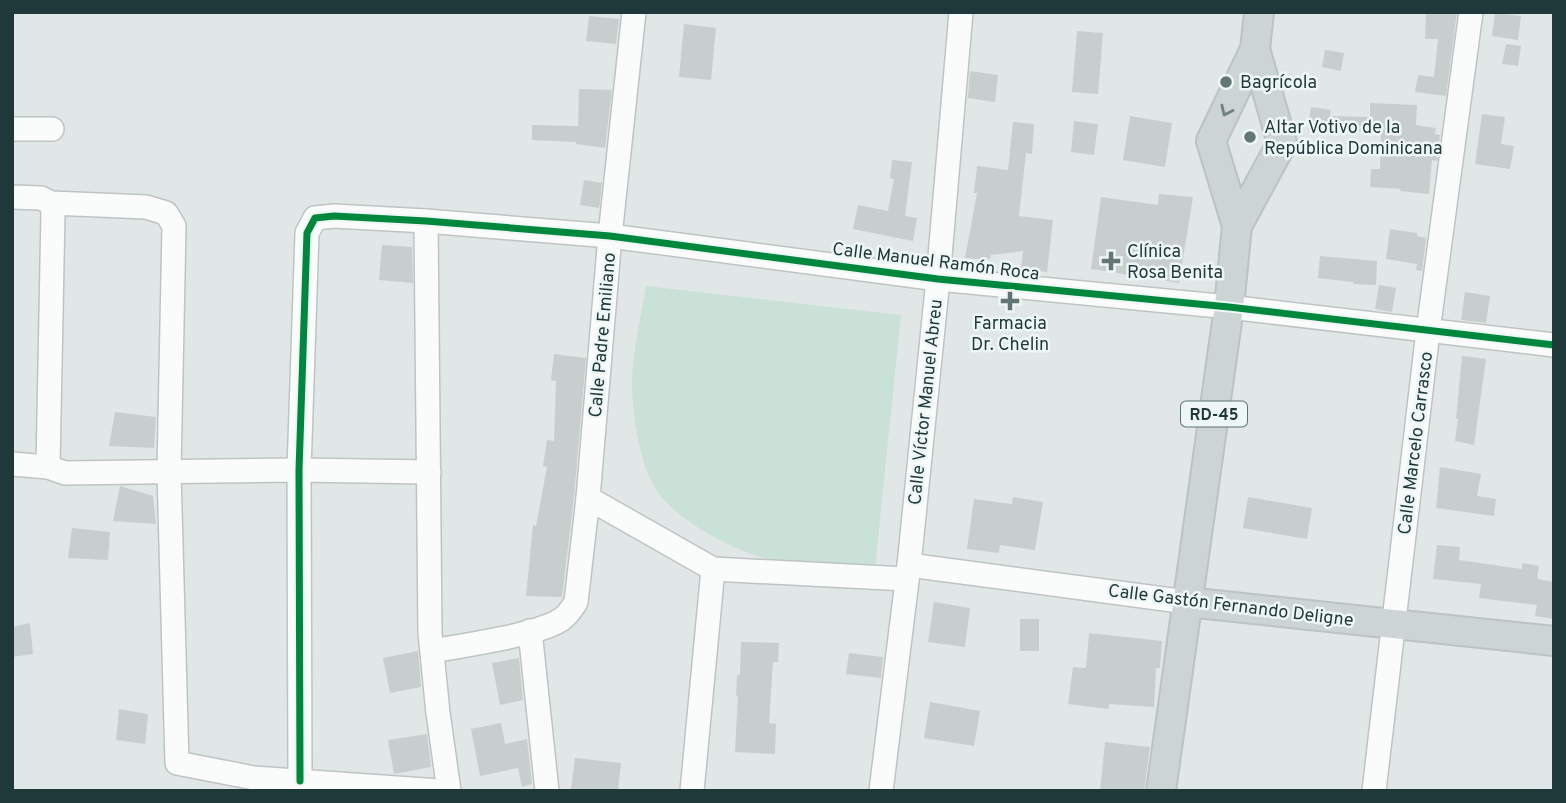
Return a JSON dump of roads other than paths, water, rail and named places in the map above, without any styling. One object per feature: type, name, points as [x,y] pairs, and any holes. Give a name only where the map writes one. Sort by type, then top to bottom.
[{"type":"main road","name":"RD-45","points":[[1161,791],[1229,307],[1237,226],[1211,141],[1255,49],[1259,12]]},
{"type":"main road","name":"RD-45","points":[[1237,226],[1282,143],[1255,49]]},
{"type":"main road","name":"Calle Gastón Fernando Deligne","points":[[1187,601],[1554,641]]},
{"type":"street","name":"Calle Padre Emiliano","points":[[530,631],[560,621],[569,614],[576,602],[634,12]]},
{"type":"street","name":"Calle Víctor Manuel Abreu","points":[[881,791],[938,279],[961,12]]},
{"type":"street","name":"Calle Marcelo Carrasco","points":[[1374,791],[1428,331],[1471,12]]},
{"type":"street","points":[[12,129],[52,129]]},
{"type":"street","points":[[12,197],[41,198],[51,203],[146,207],[166,213],[174,226],[169,472],[177,763],[252,784],[300,781],[439,791]]},
{"type":"street","points":[[48,467],[53,212],[51,203]]},
{"type":"street","name":"Calle Manuel Ramón Roca","points":[[299,470],[307,233],[315,218],[334,216],[610,236],[938,279],[1229,307],[1554,345]]},
{"type":"street","points":[[426,221],[430,633],[449,791]]},
{"type":"street","points":[[12,464],[48,467],[65,473],[299,470],[429,472]]},
{"type":"street","points":[[299,470],[300,781]]},
{"type":"street","points":[[588,498],[713,569],[692,791]]},
{"type":"street","name":"Calle Gastón Fernando Deligne","points":[[713,569],[907,572],[1187,601]]},
{"type":"street","points":[[433,651],[530,631],[547,791]]},
{"type":"place","name":"Bagrícola","points":[[1226,82]]},
{"type":"place","name":"Altar Votivo de la República Dominicana","points":[[1250,137]]},
{"type":"place","name":"Clínica Rosa Benita","points":[[1111,261]]},
{"type":"place","name":"Farmacia Dr. Chelin","points":[[1010,301]]}]
